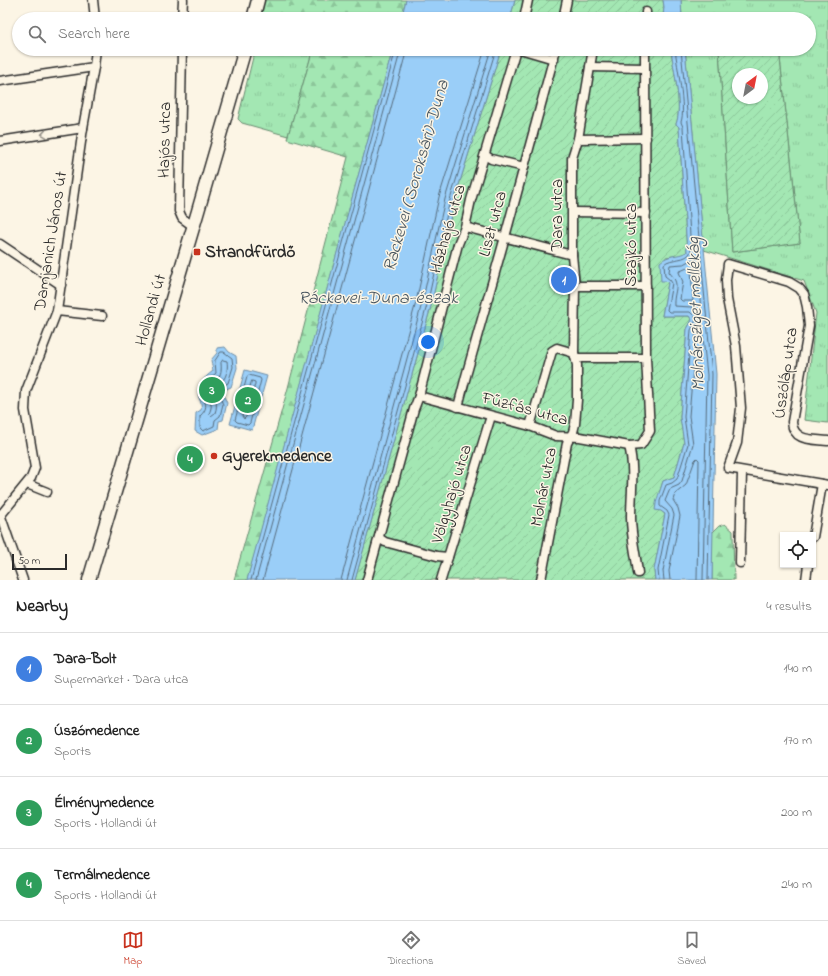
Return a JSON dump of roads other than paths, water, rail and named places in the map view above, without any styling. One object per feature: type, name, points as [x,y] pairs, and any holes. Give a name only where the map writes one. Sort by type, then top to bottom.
[{"type":"street","points":[[93,0],[94,12]]},
{"type":"street","points":[[182,12],[183,0]]},
{"type":"street","points":[[255,12],[258,0]]},
{"type":"street","points":[[525,12],[528,0]]},
{"type":"street","points":[[564,12],[567,0]]},
{"type":"street","name":"Damjanich János út","points":[[0,515],[27,484],[35,468],[25,410],[26,391],[57,311],[83,128],[95,56]]},
{"type":"street","name":"Hajós utca","points":[[182,56],[179,211],[182,218],[193,226]]},
{"type":"street","name":"Hollandi út","points":[[89,580],[242,56]]},
{"type":"street","name":"Házhajó utca","points":[[367,580],[414,409],[419,396],[458,244],[465,227],[470,200],[485,156],[514,56]]},
{"type":"street","points":[[544,56],[554,59]]},
{"type":"street","name":"Liszt utca","points":[[458,407],[555,56]]},
{"type":"street","name":"Dara utca","points":[[575,356],[575,286],[572,256],[572,158],[578,139],[592,56]]},
{"type":"street","name":"Szajkó utca","points":[[645,56],[646,358],[650,430],[645,440]]},
{"type":"street","points":[[0,81],[94,67]]},
{"type":"street","points":[[590,67],[645,68]]},
{"type":"street","points":[[0,141],[83,128]]},
{"type":"street","points":[[578,139],[646,138]]},
{"type":"street","points":[[485,156],[491,159],[524,167]]},
{"type":"street","points":[[573,212],[646,213]]},
{"type":"street","points":[[465,227],[572,256]]},
{"type":"street","points":[[0,244],[61,285]]},
{"type":"street","name":"Úszóláp utca","points":[[742,472],[728,468],[737,443],[741,408],[736,346],[727,299],[726,280],[728,264],[789,282],[803,292],[807,307],[809,329],[792,427],[796,433],[802,437],[828,441]]},
{"type":"street","points":[[575,286],[646,286]]},
{"type":"street","points":[[57,311],[102,316]]},
{"type":"street","points":[[530,426],[552,352],[557,348],[575,356],[646,358]]},
{"type":"street","name":"Molnár utca","points":[[541,580],[567,443],[573,432],[575,424],[577,400],[575,356]]},
{"type":"street","name":"Fűzfás utca","points":[[419,396],[530,426],[556,436],[580,437],[604,443],[629,446],[641,445],[645,440]]},
{"type":"street","name":"Völgyhajó utca","points":[[440,580],[491,416]]},
{"type":"street","points":[[629,446],[631,453],[632,474],[631,520],[638,573]]},
{"type":"street","points":[[740,563],[742,472],[825,485],[814,532]]},
{"type":"street","points":[[27,484],[47,492]]},
{"type":"street","points":[[0,515],[23,580]]},
{"type":"street","points":[[379,538],[385,542],[437,556],[448,557]]},
{"type":"street","points":[[806,580],[808,568]]},
{"type":"water","points":[[406,0],[515,0],[512,12],[403,12]]},
{"type":"water","points":[[663,0],[681,0],[682,12],[664,12]]},
{"type":"water","name":"Ráckevei-Duna-észak","points":[[391,56],[499,56],[454,201],[431,306],[355,580],[247,580]]},
{"type":"water","name":"Molnársziget mellékág","points":[[672,56],[686,56],[716,374],[712,580],[655,580],[654,570],[665,514],[661,511],[655,510],[656,502],[663,481],[674,477],[684,443],[680,417],[687,329],[692,320],[689,316],[662,316],[668,283],[666,281],[661,281],[660,262],[663,259],[687,252],[679,127],[676,124],[678,117],[677,87]]},
{"type":"water","points":[[225,347],[229,352],[236,356],[237,368],[231,387],[224,393],[227,403],[223,420],[219,421],[218,429],[202,435],[195,431],[196,413],[201,410],[198,393],[199,389],[204,379],[213,371],[211,360],[217,353],[217,348]]},
{"type":"water","points":[[245,370],[267,376],[252,430],[230,424]]},
{"type":"water","points":[[190,449],[196,452],[199,458],[196,464],[190,467],[184,464],[181,458],[184,452]]},
{"type":"place","name":"Strandfürdő","points":[[197,252]]},
{"type":"place","name":"Dara-Bolt","points":[[564,280]]},
{"type":"place","name":"Élménymedence","points":[[212,390]]},
{"type":"place","name":"Úszómedence","points":[[248,400]]},
{"type":"place","name":"Gyerekmedence","points":[[214,456]]},
{"type":"place","name":"Termálmedence","points":[[190,459]]},
{"type":"water label","name":"Ráckevei (Soroksári)-Duna","points":[[417,176]]}]
